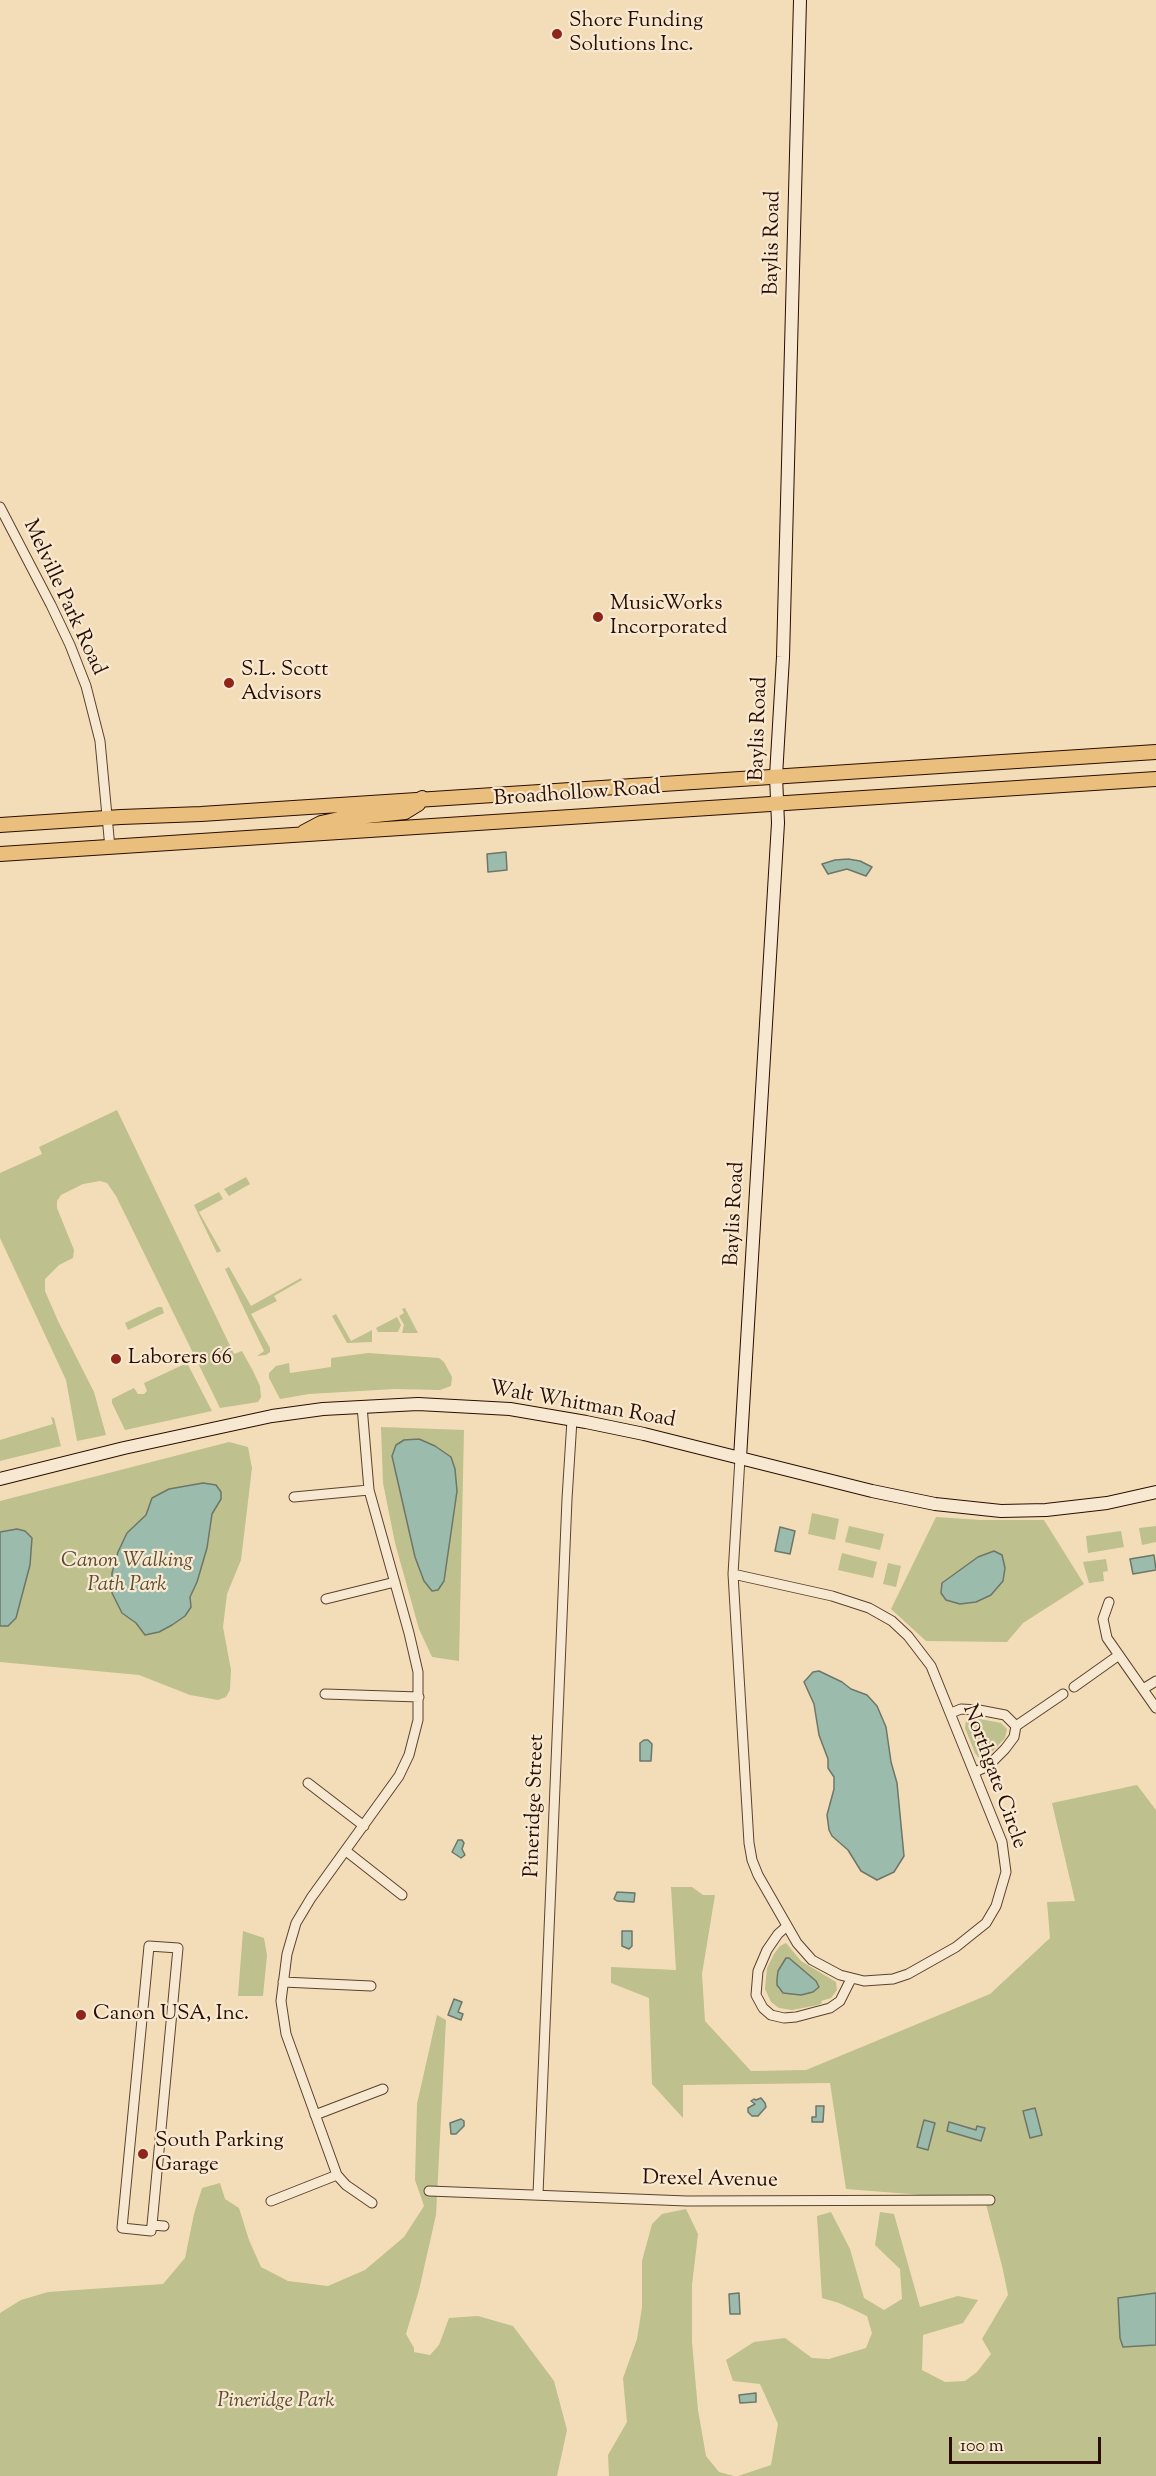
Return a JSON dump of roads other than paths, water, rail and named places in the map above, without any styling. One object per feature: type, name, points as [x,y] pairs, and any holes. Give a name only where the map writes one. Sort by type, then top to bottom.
[{"type":"main road","name":"Broadhollow Road","points":[[0,825],[1156,752]]},
{"type":"main road","name":"Broadhollow Road","points":[[0,854],[1156,779]]},
{"type":"main road","points":[[302,833],[321,823],[339,819],[405,812],[418,804],[422,798]]},
{"type":"street","name":"Baylis Road","points":[[740,1458],[776,876],[778,804],[776,776],[783,657],[800,0]]},
{"type":"street","name":"Melville Park Road","points":[[0,507],[56,615],[86,686],[100,741],[110,848]]},
{"type":"street","name":"Walt Whitman Road","points":[[0,1479],[255,1419],[323,1409],[418,1404],[491,1407],[572,1419],[644,1434],[872,1491],[935,1504],[1001,1510],[1080,1507],[1156,1492]]},
{"type":"street","points":[[362,1406],[369,1490],[418,1672],[417,1720],[409,1755],[393,1786],[311,1898],[296,1923],[287,1954],[281,2001],[286,2034],[337,2175],[346,2185],[372,2203]]},
{"type":"street","name":"Pineridge Street","points":[[538,2194],[572,1419]]},
{"type":"street","name":"Northgate Circle","points":[[733,1574],[853,1602],[869,1608],[892,1621],[919,1647],[931,1666],[975,1772],[1006,1858],[1002,1890],[986,1923],[969,1938],[933,1962],[893,1979],[876,1981],[851,1979],[833,1972],[812,1960],[797,1943],[758,1875],[749,1843],[733,1574],[740,1458]]},
{"type":"street","points":[[294,1497],[369,1490]]},
{"type":"street","points":[[326,1599],[395,1582]]},
{"type":"street","points":[[1109,1602],[1103,1619],[1107,1638],[1156,1708]]},
{"type":"street","points":[[1074,1688],[1119,1655]]},
{"type":"street","points":[[1143,1689],[1156,1681]]},
{"type":"street","points":[[325,1694],[419,1697]]},
{"type":"street","points":[[975,1772],[988,1766],[1005,1749],[1014,1737],[1016,1726],[1063,1694]]},
{"type":"street","points":[[951,1713],[962,1709],[1005,1715],[1016,1726]]},
{"type":"street","points":[[308,1782],[364,1826]]},
{"type":"street","points":[[346,1851],[402,1895]]},
{"type":"street","points":[[787,1926],[766,1950],[758,1971],[756,1995],[763,2008],[771,2015],[784,2018],[796,2017],[830,2008],[840,2001],[851,1979]]},
{"type":"street","points":[[149,1946],[178,1948],[152,2225],[151,2231],[122,2228],[149,1946]]},
{"type":"street","points":[[283,1982],[371,1986]]},
{"type":"street","points":[[315,2115],[383,2089]]},
{"type":"street","points":[[271,2200],[337,2175]]},
{"type":"street","name":"Drexel Avenue","points":[[429,2191],[687,2201],[990,2200]]},
{"type":"street","points":[[152,2225],[164,2226]]},
{"type":"place","name":"Shore Funding Solutions Inc.","points":[[557,34]]},
{"type":"place","name":"MusicWorks Incorporated","points":[[598,617]]},
{"type":"place","name":"S.L. Scott Advisors","points":[[229,683]]},
{"type":"place","name":"Laborers 66","points":[[116,1359]]},
{"type":"place","name":"Canon USA, Inc.","points":[[81,2015]]},
{"type":"place","name":"South Parking Garage","points":[[143,2154]]},
{"type":"park label","name":"Canon Walking Path Park","points":[[127,1574]]},
{"type":"park label","name":"Pineridge Park","points":[[276,2402]]}]
